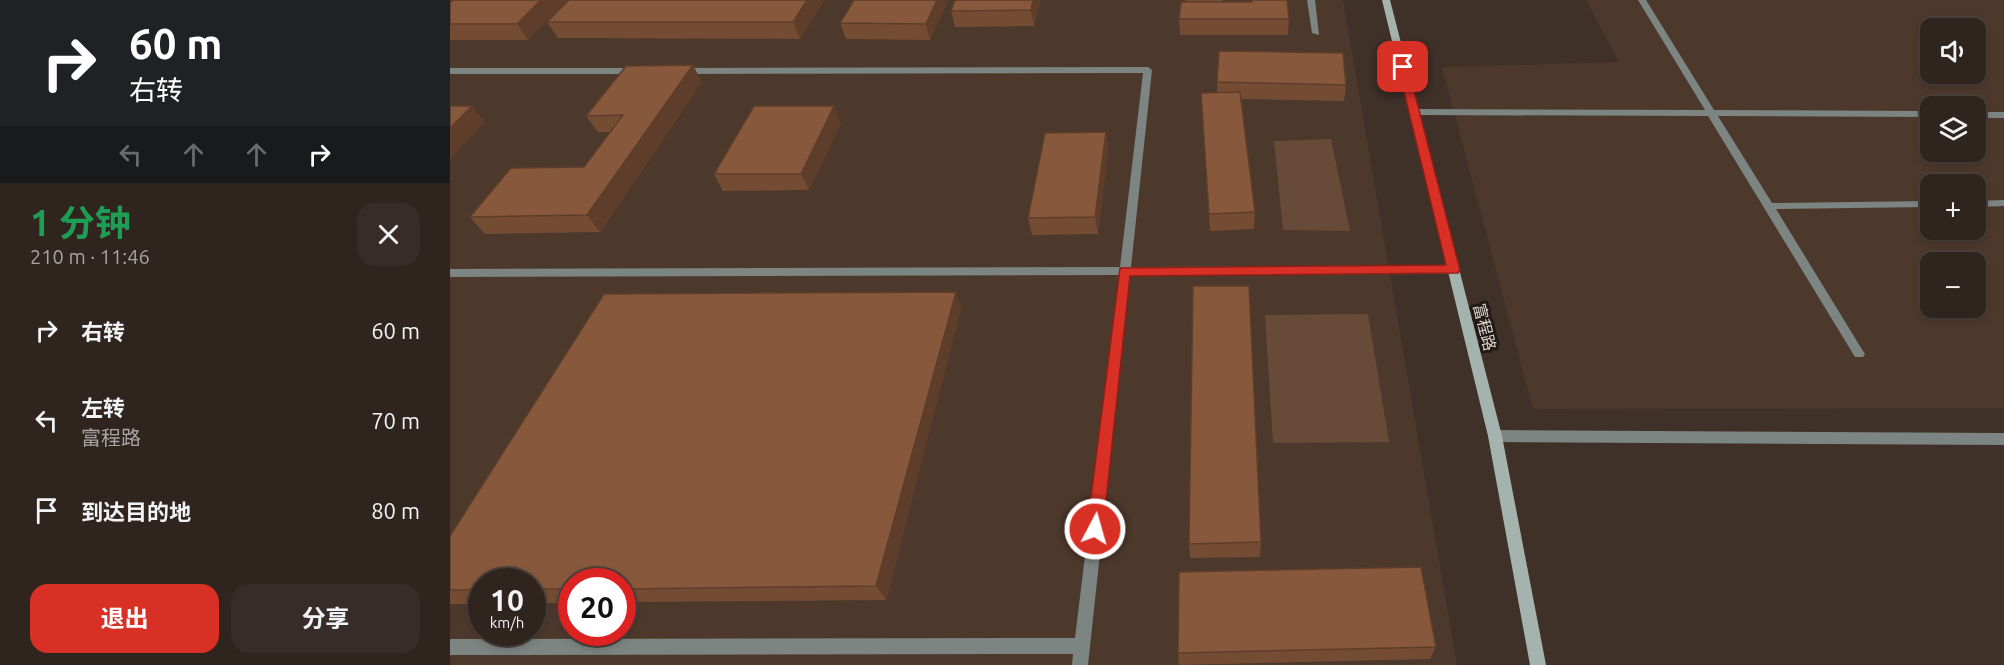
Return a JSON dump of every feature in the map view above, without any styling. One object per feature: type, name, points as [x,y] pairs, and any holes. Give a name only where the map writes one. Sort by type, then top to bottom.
[{"type":"main road","name":"富程路","points":[[1386,0],[1495,436],[1538,665]]},
{"type":"street","points":[[1311,0],[1316,33]]},
{"type":"street","points":[[1642,0],[1859,354]]},
{"type":"street","points":[[675,71],[1148,70],[1080,665]]},
{"type":"street","points":[[450,71],[651,71]]},
{"type":"street","points":[[1414,112],[1920,114]]},
{"type":"street","points":[[1986,115],[2004,115]]},
{"type":"street","points":[[1986,204],[2004,203]]},
{"type":"street","points":[[1768,206],[1920,204]]},
{"type":"street","points":[[450,273],[1454,270]]},
{"type":"street","points":[[1495,436],[2004,439]]},
{"type":"street","points":[[450,647],[1082,646]]},
{"type":"shaded area","points":[[450,0],[1343,0],[1457,665],[450,665]]},
{"type":"shaded area","points":[[1586,0],[2004,0],[2004,408],[1533,409],[1442,67],[1619,62]]},
{"type":"shaded area","points":[[1331,139],[1350,231],[1283,230],[1274,141]]},
{"type":"shaded area","points":[[1368,314],[1389,442],[1273,443],[1265,315]]},
{"type":"building","points":[[453,0],[541,0],[517,24],[450,24],[450,3]]},
{"type":"building","points":[[569,0],[807,0],[793,22],[547,22]]},
{"type":"building","points":[[854,0],[937,0],[926,24],[840,23]]},
{"type":"building","points":[[955,0],[1033,0],[1031,10],[951,11]]},
{"type":"building","points":[[1252,0],[1287,0],[1289,19],[1179,19],[1181,2],[1252,2]]},
{"type":"building","points":[[1219,51],[1343,53],[1346,85],[1217,82]]},
{"type":"building","points":[[693,65],[587,215],[470,217],[511,168],[584,167],[623,115],[586,116],[626,66]]},
{"type":"building","points":[[1240,92],[1255,212],[1209,214],[1201,93]]},
{"type":"building","points":[[450,106],[472,106],[450,128]]},
{"type":"building","points":[[754,106],[834,106],[801,174],[714,174]]},
{"type":"building","points":[[1106,132],[1095,217],[1028,218],[1045,133]]},
{"type":"building","points":[[1193,286],[1249,286],[1261,542],[1189,544]]},
{"type":"building","points":[[956,292],[876,586],[636,589],[636,568],[558,568],[558,589],[546,589],[546,568],[468,568],[468,590],[450,590],[450,536],[604,294]]},
{"type":"building","points":[[1421,567],[1436,647],[1178,653],[1179,572]]},
{"type":"route","points":[[1095,529],[1124,271],[1454,270],[1403,67]]}]
